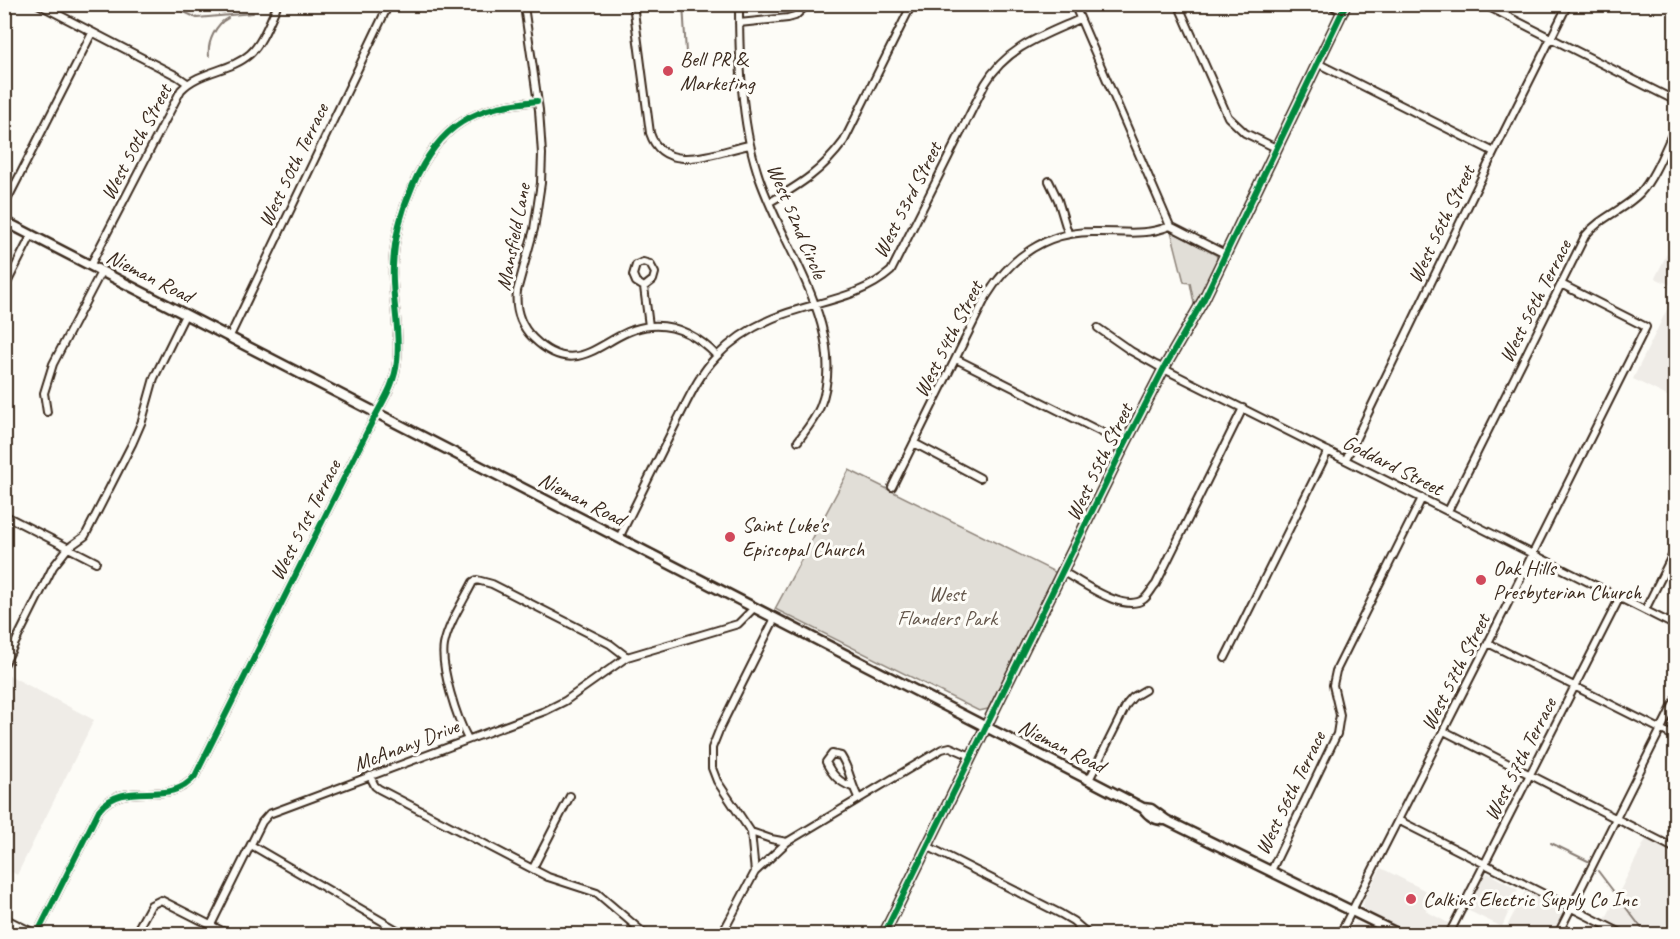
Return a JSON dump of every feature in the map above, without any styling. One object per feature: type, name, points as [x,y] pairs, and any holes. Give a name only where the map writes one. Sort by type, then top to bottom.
[{"type":"main road","points":[[1332,4],[1345,8]]},
{"type":"main road","name":"West 55th Street","points":[[884,934],[1125,444],[1164,368],[1204,299],[1345,8]]},
{"type":"main road","name":"Nieman Road","points":[[4,221],[986,729],[1399,934]]},
{"type":"main road","points":[[1672,934],[1676,928]]},
{"type":"street","points":[[38,4],[187,83]]},
{"type":"street","name":"West 50th Street","points":[[90,266],[174,100],[187,83],[204,74],[239,62],[253,52],[278,4]]},
{"type":"street","points":[[633,4],[650,134],[659,151],[669,157],[682,159],[749,145]]},
{"type":"street","name":"West 52nd Circle","points":[[739,4],[749,145],[759,180],[799,263],[824,336],[828,371],[820,405],[798,441]]},
{"type":"street","points":[[739,23],[788,18],[795,16],[808,4]]},
{"type":"street","points":[[770,202],[814,175],[838,150],[852,127],[912,4]]},
{"type":"street","points":[[1074,4],[1170,226],[1225,254]]},
{"type":"street","points":[[1178,4],[1228,117],[1245,133],[1276,148]]},
{"type":"street","points":[[1483,4],[1676,101]]},
{"type":"street","name":"West 56th Street","points":[[1346,459],[1568,4]]},
{"type":"street","points":[[1670,4],[1676,7]]},
{"type":"street","name":"Mansfield Lane","points":[[524,6],[541,133],[541,183],[534,229],[517,291],[516,300],[522,323],[543,346],[560,355],[573,356],[591,353],[632,331],[649,326],[673,328],[689,334],[717,356]]},
{"type":"street","name":"West 50th Terrace","points":[[230,336],[387,8]]},
{"type":"street","name":"West 53rd Street","points":[[619,538],[697,383],[717,356],[758,325],[866,288],[891,271],[985,84],[996,67],[1022,46],[1080,19]]},
{"type":"street","points":[[4,206],[92,33]]},
{"type":"street","points":[[1317,63],[1494,152]]},
{"type":"street","name":"West 51st Terrace","points":[[37,934],[104,803],[120,795],[170,792],[190,782],[195,776],[384,403],[393,384],[397,363],[398,344],[392,293],[395,243],[407,201],[421,171],[441,140],[462,122],[494,108],[537,101]]},
{"type":"street","name":"West 56th Terrace","points":[[1448,511],[1590,231],[1640,194],[1676,126]]},
{"type":"street","points":[[1049,181],[1058,200],[1068,234]]},
{"type":"street","name":"West 54th Street","points":[[892,487],[998,278],[1021,256],[1034,247],[1068,234],[1091,231],[1144,234],[1170,226]]},
{"type":"street","points":[[4,289],[31,236]]},
{"type":"street","points":[[47,412],[44,393],[53,364],[101,272]]},
{"type":"street","name":"West 57th Street","points":[[1340,934],[1646,327],[1561,285]]},
{"type":"street","points":[[644,287],[649,326]]},
{"type":"street","points":[[4,663],[53,567],[68,548],[85,536],[132,444],[142,421],[154,378],[185,315]]},
{"type":"street","name":"Goddard Street","points":[[1098,328],[1131,351],[1676,626]]},
{"type":"street","points":[[956,359],[1125,444]]},
{"type":"street","points":[[1063,572],[1118,601],[1132,604],[1144,599],[1156,584],[1243,408]]},
{"type":"street","points":[[914,443],[980,478]]},
{"type":"street","points":[[1225,658],[1328,451]]},
{"type":"street","name":"West 56th Terrace","points":[[1271,871],[1337,734],[1340,715],[1333,685],[1336,670],[1422,498]]},
{"type":"street","points":[[4,515],[96,562]]},
{"type":"street","points":[[1645,610],[1676,548]]},
{"type":"street","points":[[468,739],[457,712],[443,663],[443,652],[449,631],[473,582],[477,580],[502,589],[610,644],[627,657]]},
{"type":"street","name":"West 57th Terrace","points":[[1449,934],[1620,597]]},
{"type":"street","name":"McAnany Drive","points":[[211,925],[250,844],[269,814],[516,722],[565,701],[627,657],[738,624],[754,608]]},
{"type":"street","points":[[755,872],[751,832],[717,781],[711,756],[715,738],[775,618]]},
{"type":"street","points":[[1488,643],[1676,737]]},
{"type":"street","points":[[1089,780],[1127,704],[1133,697],[1145,690]]},
{"type":"street","points":[[1558,934],[1676,699]]},
{"type":"street","points":[[1444,731],[1676,849]]},
{"type":"street","points":[[722,934],[755,872],[787,842],[942,749],[950,747],[972,756]]},
{"type":"street","points":[[852,787],[843,783],[831,772],[826,762],[832,754],[841,756],[847,765],[852,787],[859,798]]},
{"type":"street","points":[[370,776],[379,789],[548,877],[597,893],[645,934]]},
{"type":"street","points":[[533,868],[570,796]]},
{"type":"street","points":[[1398,820],[1623,934]]},
{"type":"street","points":[[751,832],[787,842]]},
{"type":"street","points":[[250,844],[404,934]]},
{"type":"street","points":[[927,846],[1061,914],[1088,934]]},
{"type":"street","points":[[135,934],[151,904],[156,901],[169,904],[228,934]]},
{"type":"street","points":[[4,918],[37,934]]},
{"type":"shaded area","points":[[1675,238],[1675,287],[1655,278]]},
{"type":"shaded area","points":[[1675,293],[1676,400],[1633,379]]},
{"type":"shaded area","points":[[5,673],[94,720],[17,875],[5,868]]},
{"type":"shaded area","points":[[1646,839],[1675,853],[1675,907],[1662,934],[1632,934],[1605,920]]},
{"type":"shaded area","points":[[1381,868],[1434,895],[1426,911],[1450,924],[1445,934],[1411,934],[1365,910],[1364,900]]},
{"type":"shaded area","points":[[1488,873],[1518,890],[1502,927],[1465,909],[1481,877]]},
{"type":"shaded area","points":[[1526,890],[1565,909],[1554,934],[1503,934]]},
{"type":"shaded area","points":[[1357,923],[1381,934],[1347,934],[1351,926]]},
{"type":"green space","points":[[1171,231],[1216,255],[1218,260],[1195,308],[1190,283],[1184,282]]},
{"type":"green space","name":"West Flanders Park","points":[[849,470],[1057,573],[988,709],[979,711],[775,609]]},
{"type":"waterway","points":[[167,4],[197,18],[253,13]]},
{"type":"waterway","points":[[683,4],[686,53]]},
{"type":"waterway","points":[[209,56],[209,45],[213,34],[228,18]]},
{"type":"waterway","points":[[1551,843],[1588,861]]},
{"type":"waterway","points":[[1598,871],[1646,934]]},
{"type":"cycle path","points":[[884,934],[1125,444],[1164,368],[1204,299],[1346,4]]},
{"type":"cycle path","points":[[37,934],[99,810],[110,800],[122,795],[172,791],[184,786],[195,776],[388,392],[396,369],[398,349],[393,290],[395,247],[405,206],[422,166],[447,134],[462,122],[498,107],[537,101]]},
{"type":"place","name":"Bell PR & Marketing","points":[[668,71]]},
{"type":"place","name":"Saint Luke's Episcopal Church","points":[[730,537]]},
{"type":"place","name":"Oak Hills Presbyterian Church","points":[[1481,580]]},
{"type":"place","name":"Calkins Electric Supply Co Inc","points":[[1411,899]]}]
